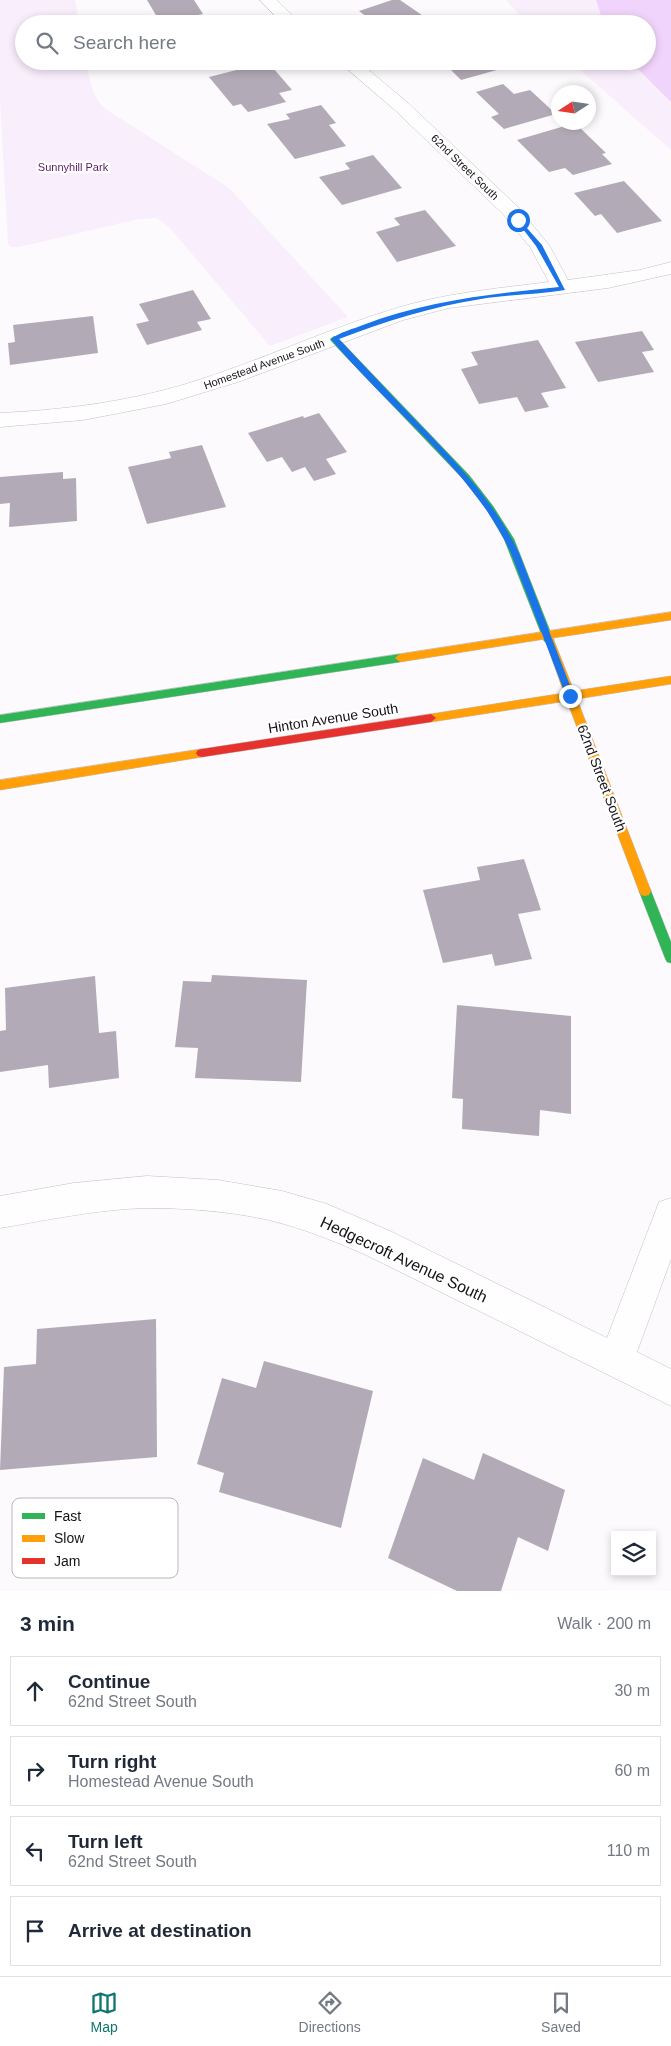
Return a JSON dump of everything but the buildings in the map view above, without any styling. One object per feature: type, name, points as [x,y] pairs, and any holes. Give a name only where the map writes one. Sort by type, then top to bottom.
[{"type":"main road","name":"62nd Street South","points":[[334,339],[459,470],[490,508],[509,539],[548,635],[671,958]]},
{"type":"main road","points":[[0,718],[671,616]]},
{"type":"main road","name":"Hinton Avenue South","points":[[0,785],[671,680]]},
{"type":"street","points":[[268,0],[283,15]]},
{"type":"street","name":"62nd Street South","points":[[358,70],[402,107],[514,215],[539,245],[562,288]]},
{"type":"street","name":"Homestead Avenue South","points":[[0,420],[71,414],[164,397],[218,381],[387,318],[430,306],[483,296],[618,281],[671,268]]},
{"type":"street","name":"Hedgecroft Avenue South","points":[[0,1212],[74,1199],[147,1192],[218,1196],[282,1207],[307,1214],[356,1233],[671,1388]]},
{"type":"street","points":[[616,1362],[671,1214]]},
{"type":"green space","name":"Sunnyhill Park","points":[[0,0],[75,0],[78,15],[15,15],[15,70],[88,70],[94,92],[104,108],[229,188],[348,317],[270,346],[170,228],[157,218],[139,219],[19,247],[11,247],[8,244],[0,101]]},
{"type":"green space","points":[[506,0],[671,0],[671,150],[580,70],[656,70],[656,15],[519,15]]},
{"type":"shaded area","points":[[596,0],[671,0],[671,102],[639,70],[656,70],[656,15],[601,15]]},
{"type":"traffic: fast","points":[[334,339],[466,477],[490,508],[509,539],[549,641]]},
{"type":"traffic: fast","points":[[0,719],[400,658]]},
{"type":"traffic: fast","points":[[645,891],[671,958]]},
{"type":"traffic: slow","points":[[400,658],[671,616]]},
{"type":"traffic: slow","points":[[549,641],[645,891]]},
{"type":"traffic: slow","points":[[431,718],[671,680]]},
{"type":"traffic: slow","points":[[0,785],[202,753]]},
{"type":"traffic: jam","points":[[202,753],[431,718]]},
{"type":"route","points":[[518,220],[539,245],[562,288],[483,296],[430,306],[387,318],[334,339],[459,470],[490,508],[509,539],[515,553],[570,696]]}]
